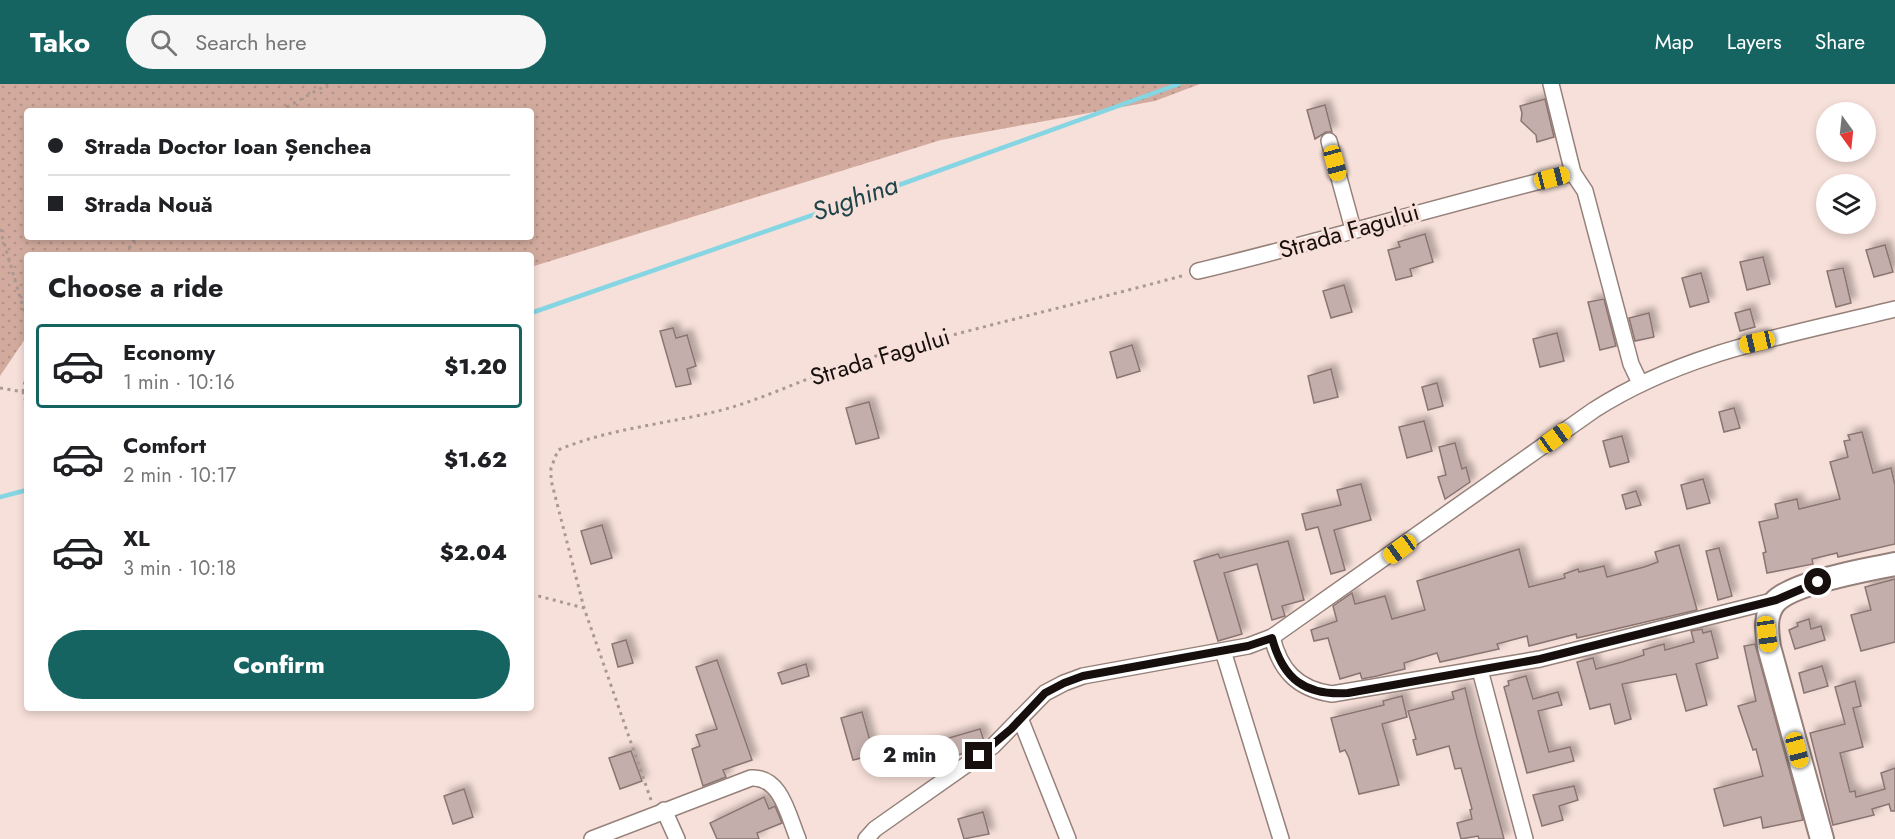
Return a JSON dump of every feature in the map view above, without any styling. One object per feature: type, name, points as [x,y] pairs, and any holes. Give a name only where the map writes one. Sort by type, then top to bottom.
[{"type":"main road","points":[[1822,839],[1769,647],[1767,622],[1776,600],[1818,582],[1895,564]]},
{"type":"street","points":[[1551,84],[1573,173],[1585,191],[1631,364],[1640,383]]},
{"type":"street","points":[[1329,141],[1353,229]]},
{"type":"street","name":"Strada Fagului","points":[[1198,272],[1281,251],[1353,229],[1573,173]]},
{"type":"street","points":[[866,839],[875,829],[993,746],[1045,693],[1083,676],[1223,651],[1272,638],[1594,410],[1640,383],[1707,356],[1895,309]]},
{"type":"street","points":[[1272,638],[1277,658],[1289,676],[1316,692],[1348,693],[1540,659],[1776,600]]},
{"type":"street","points":[[1223,651],[1281,839]]},
{"type":"street","points":[[1479,670],[1524,839]]},
{"type":"street","points":[[1020,718],[1068,839]]},
{"type":"street","points":[[592,839],[751,778],[762,777],[771,782],[778,791],[798,839]]},
{"type":"street","points":[[660,812],[677,839]]},
{"type":"path","points":[[285,108],[328,84]]},
{"type":"path","points":[[0,229],[24,311]]},
{"type":"path","name":"Strada Fagului","points":[[660,812],[584,608],[551,480],[551,468],[558,450],[578,442],[671,419],[721,410],[835,368],[945,335],[1198,272]]},
{"type":"path","points":[[24,386],[24,396]]},
{"type":"path","points":[[0,387],[23,392]]},
{"type":"path","points":[[534,595],[584,608]]},
{"type":"shaded area","points":[[0,84],[1200,84],[1155,101],[941,140],[534,266],[534,252],[24,252],[24,340],[0,376]]},
{"type":"building","points":[[1545,99],[1554,137],[1537,142],[1536,135],[1521,121],[1520,106]]},
{"type":"building","points":[[1325,105],[1332,132],[1326,132],[1315,139],[1307,110]]},
{"type":"building","points":[[1425,234],[1433,262],[1410,269],[1412,276],[1396,280],[1388,250],[1400,247],[1398,242]]},
{"type":"building","points":[[1885,245],[1893,272],[1874,277],[1866,250]]},
{"type":"building","points":[[1763,257],[1770,284],[1747,290],[1740,262]]},
{"type":"building","points":[[1843,268],[1851,303],[1836,307],[1827,271]]},
{"type":"building","points":[[1701,273],[1709,302],[1690,307],[1682,278]]},
{"type":"building","points":[[1344,285],[1352,312],[1331,318],[1323,291]]},
{"type":"building","points":[[1604,299],[1616,346],[1600,350],[1588,302]]},
{"type":"building","points":[[1750,309],[1755,327],[1740,331],[1735,313]]},
{"type":"building","points":[[1649,313],[1654,337],[1635,341],[1629,318]]},
{"type":"building","points":[[673,328],[676,338],[687,335],[696,366],[687,369],[691,384],[676,387],[660,331]]},
{"type":"building","points":[[1557,333],[1564,361],[1540,367],[1533,339]]},
{"type":"building","points":[[1132,345],[1140,371],[1117,378],[1110,352]]},
{"type":"building","points":[[1331,369],[1338,397],[1314,403],[1308,376]]},
{"type":"building","points":[[1437,383],[1443,406],[1428,410],[1422,387]]},
{"type":"building","points":[[869,402],[879,438],[856,444],[846,408]]},
{"type":"building","points":[[1734,408],[1740,428],[1724,432],[1719,412]]},
{"type":"building","points":[[1424,421],[1432,451],[1407,458],[1399,427]]},
{"type":"building","points":[[1862,432],[1873,473],[1891,468],[1895,485],[1895,544],[1838,557],[1837,553],[1812,559],[1813,564],[1767,573],[1763,553],[1766,552],[1759,522],[1778,518],[1775,504],[1797,499],[1799,509],[1840,499],[1830,462],[1848,457],[1844,441],[1850,440],[1848,435]]},
{"type":"building","points":[[1622,436],[1629,462],[1610,467],[1603,441]]},
{"type":"building","points":[[1455,443],[1462,469],[1466,467],[1470,482],[1445,499],[1438,477],[1446,475],[1439,447]]},
{"type":"building","points":[[1703,479],[1710,503],[1687,509],[1681,485]]},
{"type":"building","points":[[1361,484],[1371,520],[1334,530],[1345,570],[1331,574],[1318,527],[1306,530],[1302,514],[1341,505],[1337,490]]},
{"type":"building","points":[[1636,491],[1641,505],[1626,509],[1622,495]]},
{"type":"building","points":[[602,525],[612,558],[591,564],[581,531]]},
{"type":"building","points":[[1288,541],[1304,600],[1282,606],[1285,616],[1272,620],[1257,564],[1224,573],[1242,634],[1218,641],[1194,561],[1218,554],[1220,558]]},
{"type":"building","points":[[1679,545],[1697,610],[1577,638],[1576,634],[1529,646],[1527,636],[1497,644],[1499,649],[1440,662],[1437,653],[1404,663],[1405,669],[1362,679],[1360,673],[1340,679],[1328,638],[1314,641],[1311,630],[1337,621],[1333,606],[1352,593],[1355,604],[1385,596],[1392,619],[1425,610],[1417,581],[1519,549],[1529,587],[1565,578],[1564,574],[1578,569],[1579,572],[1604,566],[1607,577],[1644,567],[1658,562],[1655,552]]},
{"type":"building","points":[[1719,548],[1732,596],[1718,600],[1706,551]]},
{"type":"building","points":[[1895,579],[1895,642],[1861,651],[1851,615],[1871,610],[1865,587]]},
{"type":"building","points":[[1809,619],[1811,629],[1821,626],[1825,640],[1795,649],[1789,630],[1798,626],[1797,623]]},
{"type":"building","points":[[1702,629],[1703,633],[1711,631],[1718,658],[1696,664],[1707,705],[1686,711],[1676,674],[1622,684],[1631,719],[1615,724],[1610,704],[1590,709],[1577,662],[1593,658],[1596,669],[1644,655],[1643,650],[1664,644],[1665,650],[1694,642],[1691,631]]},
{"type":"building","points":[[626,640],[633,663],[618,667],[612,644]]},
{"type":"building","points":[[1755,644],[1803,820],[1763,828],[1761,817],[1724,826],[1714,789],[1763,776],[1756,749],[1753,750],[1738,706],[1756,701],[1744,646]]},
{"type":"building","points":[[717,660],[752,760],[723,770],[726,777],[703,786],[692,749],[700,746],[696,735],[717,729],[696,667]]},
{"type":"building","points":[[806,664],[809,676],[782,684],[778,673]]},
{"type":"building","points":[[1822,666],[1828,686],[1804,693],[1799,673]]},
{"type":"building","points":[[1526,676],[1533,699],[1558,692],[1562,705],[1538,711],[1549,752],[1570,747],[1574,761],[1527,773],[1504,687],[1509,685],[1508,681]]},
{"type":"building","points":[[1855,681],[1861,706],[1853,708],[1863,747],[1840,753],[1850,792],[1855,791],[1856,797],[1885,789],[1881,773],[1895,768],[1895,811],[1891,811],[1889,804],[1872,809],[1874,815],[1833,825],[1810,733],[1845,724],[1835,687]]},
{"type":"building","points":[[1465,688],[1504,839],[1479,839],[1478,836],[1461,839],[1457,823],[1472,819],[1470,810],[1472,809],[1461,768],[1455,769],[1449,746],[1417,755],[1413,740],[1416,739],[1408,711],[1454,699],[1452,692]]},
{"type":"building","points":[[1402,696],[1407,717],[1382,724],[1399,785],[1359,794],[1349,758],[1345,750],[1340,752],[1331,718],[1384,705],[1383,701]]},
{"type":"building","points":[[862,712],[874,755],[853,760],[841,718]]},
{"type":"building","points":[[980,729],[984,741],[968,752],[895,773],[890,755]]},
{"type":"building","points":[[631,751],[642,781],[620,789],[609,758]]},
{"type":"building","points":[[1574,786],[1578,800],[1559,806],[1563,820],[1542,826],[1533,795]]},
{"type":"building","points":[[464,789],[473,817],[453,824],[444,796]]},
{"type":"building","points":[[764,797],[769,809],[775,806],[782,823],[757,833],[759,839],[717,839],[710,823]]},
{"type":"building","points":[[983,812],[989,834],[964,839],[958,819]]},
{"type":"waterway","name":"Sughina","points":[[534,312],[899,185],[1179,84]]},
{"type":"waterway","name":"Sughina","points":[[0,497],[24,491]]},
{"type":"route","points":[[979,756],[1011,729],[1045,693],[1083,676],[1248,646],[1272,638],[1277,658],[1289,676],[1316,692],[1348,693],[1540,659],[1776,600],[1818,582]]}]
